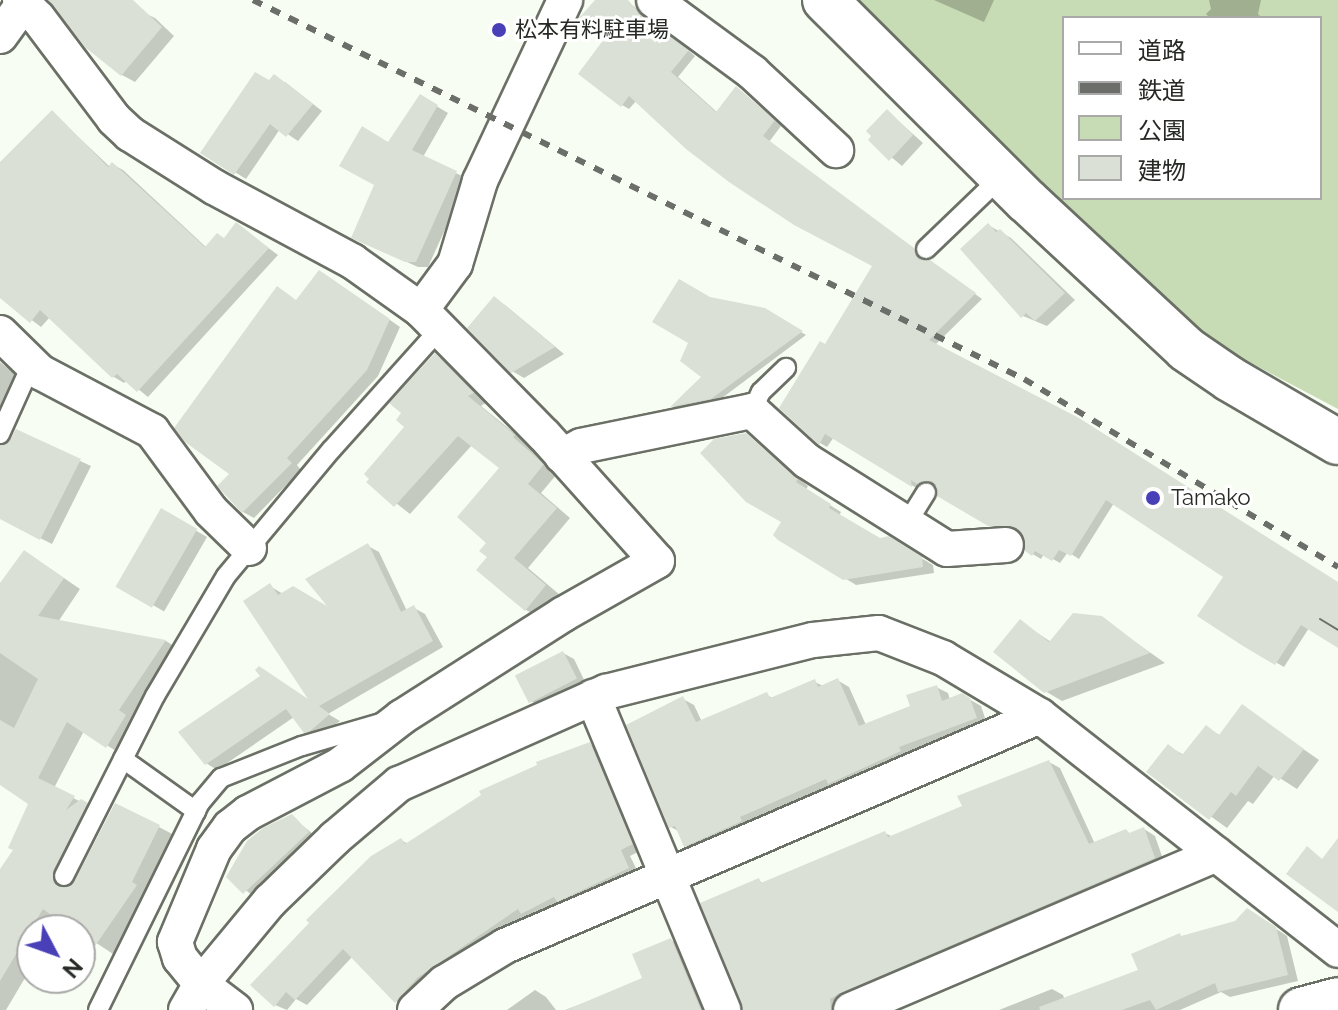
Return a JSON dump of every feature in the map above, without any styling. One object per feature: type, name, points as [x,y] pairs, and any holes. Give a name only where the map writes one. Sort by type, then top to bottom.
[{"type":"street","points":[[430,321],[455,264],[485,169],[565,0]]},
{"type":"street","points":[[654,0],[752,72],[836,150]]},
{"type":"street","points":[[825,0],[1002,175],[1186,349],[1230,379],[1338,442]]},
{"type":"street","points":[[0,36],[21,3],[38,18],[114,119],[130,134],[214,187],[352,261],[430,321],[562,456],[657,561],[562,615],[402,717],[340,765],[248,813],[230,827],[214,849],[175,942],[194,997]]},
{"type":"street","points":[[0,333],[40,372],[152,431],[211,511],[249,548]]},
{"type":"street","points":[[562,456],[581,446],[752,411],[807,461],[947,549],[1006,545]]},
{"type":"street","points":[[194,997],[270,901],[335,838],[399,784],[593,697],[725,659],[813,640],[879,633],[943,658],[1040,716],[1338,950]]},
{"type":"street","points":[[593,697],[669,873],[723,1010]]},
{"type":"street","points":[[415,1010],[444,983],[505,946],[1040,716]]},
{"type":"street","points":[[851,1010],[1216,854]]},
{"type":"street","points":[[194,997],[235,1010]]},
{"type":"street","points":[[1301,1010],[1338,1000]]},
{"type":"lane","points":[[926,249],[1002,175]]},
{"type":"lane","points":[[64,876],[123,759],[226,576],[332,449],[430,321]]},
{"type":"lane","points":[[0,434],[32,363]]},
{"type":"lane","points":[[752,411],[761,392],[786,368]]},
{"type":"lane","points":[[907,523],[926,492]]},
{"type":"lane","points":[[98,1010],[196,811],[221,778],[336,734],[402,717]]},
{"type":"lane","points":[[123,759],[196,811]]},
{"type":"green space","points":[[854,0],[1338,0],[1338,409],[1176,323]]},
{"type":"building","points":[[48,0],[133,0],[162,27],[121,76],[86,48]]},
{"type":"building","points":[[595,0],[628,0],[642,16],[689,50],[671,72],[716,112],[736,86],[775,120],[763,136],[914,248],[918,258],[930,260],[976,293],[929,340],[1079,418],[1338,582],[1338,648],[1301,625],[1275,665],[1243,646],[1197,616],[1223,577],[1106,500],[1071,556],[1059,550],[1052,561],[1035,551],[1032,556],[1025,551],[1023,535],[1015,527],[988,526],[937,496],[937,487],[932,481],[917,484],[911,480],[912,487],[825,434],[819,445],[779,408],[820,341],[825,344],[872,266],[794,225],[729,182],[686,149],[629,96],[621,107],[578,74],[604,39],[579,18]]},
{"type":"building","points":[[255,72],[269,80],[274,74],[313,104],[286,137],[270,124],[234,175],[200,153]]},
{"type":"building","points":[[420,94],[438,105],[412,150],[457,171],[416,262],[405,262],[351,238],[374,185],[339,166],[362,126],[388,142]]},
{"type":"building","points":[[887,109],[913,135],[889,161],[868,140],[871,136],[866,131]]},
{"type":"building","points":[[52,110],[108,167],[112,162],[205,247],[217,233],[224,238],[236,222],[269,248],[137,392],[117,374],[112,378],[40,310],[30,323],[0,298],[0,162]]},
{"type":"building","points":[[988,223],[996,232],[1000,229],[1065,293],[1035,321],[1026,313],[1021,318],[960,249]]},
{"type":"building","points":[[319,270],[390,319],[367,370],[287,458],[292,463],[242,513],[217,486],[229,474],[185,442],[174,428],[277,286],[296,300]]},
{"type":"building","points":[[679,279],[710,297],[765,308],[803,331],[711,399],[670,407],[701,377],[680,361],[688,343],[652,322]]},
{"type":"building","points":[[494,296],[555,347],[511,373],[467,328]]},
{"type":"building","points":[[435,353],[474,393],[468,396],[544,464],[528,484],[557,508],[514,558],[546,585],[525,611],[476,570],[487,557],[479,551],[486,543],[457,517],[499,468],[458,436],[394,507],[366,482],[369,479],[364,474],[404,427],[396,420],[401,413],[389,403]]},
{"type":"building","points":[[16,429],[81,459],[40,540],[0,519],[0,446],[8,443]]},
{"type":"building","points":[[746,433],[798,479],[796,482],[831,504],[829,508],[880,538],[889,536],[922,557],[923,567],[843,580],[778,540],[773,535],[781,522],[746,502],[700,453],[714,439]]},
{"type":"building","points":[[161,508],[197,529],[152,608],[116,587]]},
{"type":"building","points":[[368,543],[401,612],[414,605],[433,641],[319,706],[330,714],[309,732],[304,733],[286,709],[205,765],[178,732],[260,676],[255,670],[259,666],[308,699],[243,601],[270,583],[278,595],[293,586],[327,606],[305,579]]},
{"type":"building","points":[[24,550],[64,578],[38,616],[166,640],[119,710],[126,715],[106,748],[67,722],[38,778],[75,796],[66,810],[81,799],[88,803],[53,871],[54,882],[64,888],[74,882],[115,803],[160,825],[132,882],[137,885],[96,945],[96,914],[50,914],[43,909],[40,914],[16,914],[16,954],[0,981],[0,869],[13,850],[8,848],[28,804],[0,785],[0,720],[14,728],[38,679],[0,653],[0,583]]},
{"type":"building","points":[[1073,613],[1102,616],[1150,653],[1044,693],[993,652],[1020,619],[1049,642]]},
{"type":"building","points":[[563,651],[577,679],[529,703],[515,676]]},
{"type":"building","points":[[838,678],[859,726],[910,706],[906,695],[937,685],[942,701],[962,693],[970,698],[977,718],[899,747],[901,751],[828,784],[826,779],[740,817],[742,821],[684,847],[675,826],[669,828],[626,725],[683,696],[696,722],[767,692],[770,698],[815,679],[818,687]]},
{"type":"building","points":[[1242,704],[1304,749],[1279,781],[1258,766],[1236,796],[1231,792],[1209,820],[1146,772],[1168,744],[1182,755],[1206,725],[1219,735]]},
{"type":"building","points":[[590,742],[633,844],[621,850],[629,868],[557,902],[554,897],[521,914],[518,909],[417,978],[395,1003],[343,949],[295,1000],[286,992],[274,1007],[250,985],[309,923],[306,920],[371,856],[401,838],[405,844],[481,795],[479,791],[537,765],[536,762]]},
{"type":"building","points":[[1049,760],[1089,844],[1126,829],[1129,833],[1144,827],[1155,858],[843,992],[830,999],[831,1010],[743,1010],[700,903],[759,878],[761,883],[885,831],[888,837],[962,806],[957,796]]},
{"type":"building","points":[[292,814],[309,832],[243,894],[226,877],[247,841],[263,828]]},
{"type":"building","points":[[1338,838],[1338,912],[1286,874],[1307,846],[1322,859]]},
{"type":"building","points":[[1247,908],[1276,927],[1288,975],[1218,992],[1215,983],[1156,1010],[1150,1000],[1122,1010],[1040,1010],[1039,1007],[1138,970],[1131,954],[1180,933],[1181,936],[1235,921]]},
{"type":"building","points":[[671,938],[701,1010],[566,1010],[642,978],[632,954]]},
{"type":"tram line","points":[[1320,619],[1338,630]]},
{"type":"railway","points":[[253,0],[1024,379],[1338,567]]},
{"type":"place","name":"松本有料駐車場","points":[[499,30]]},
{"type":"place","name":"Tamako","points":[[1153,498]]}]
